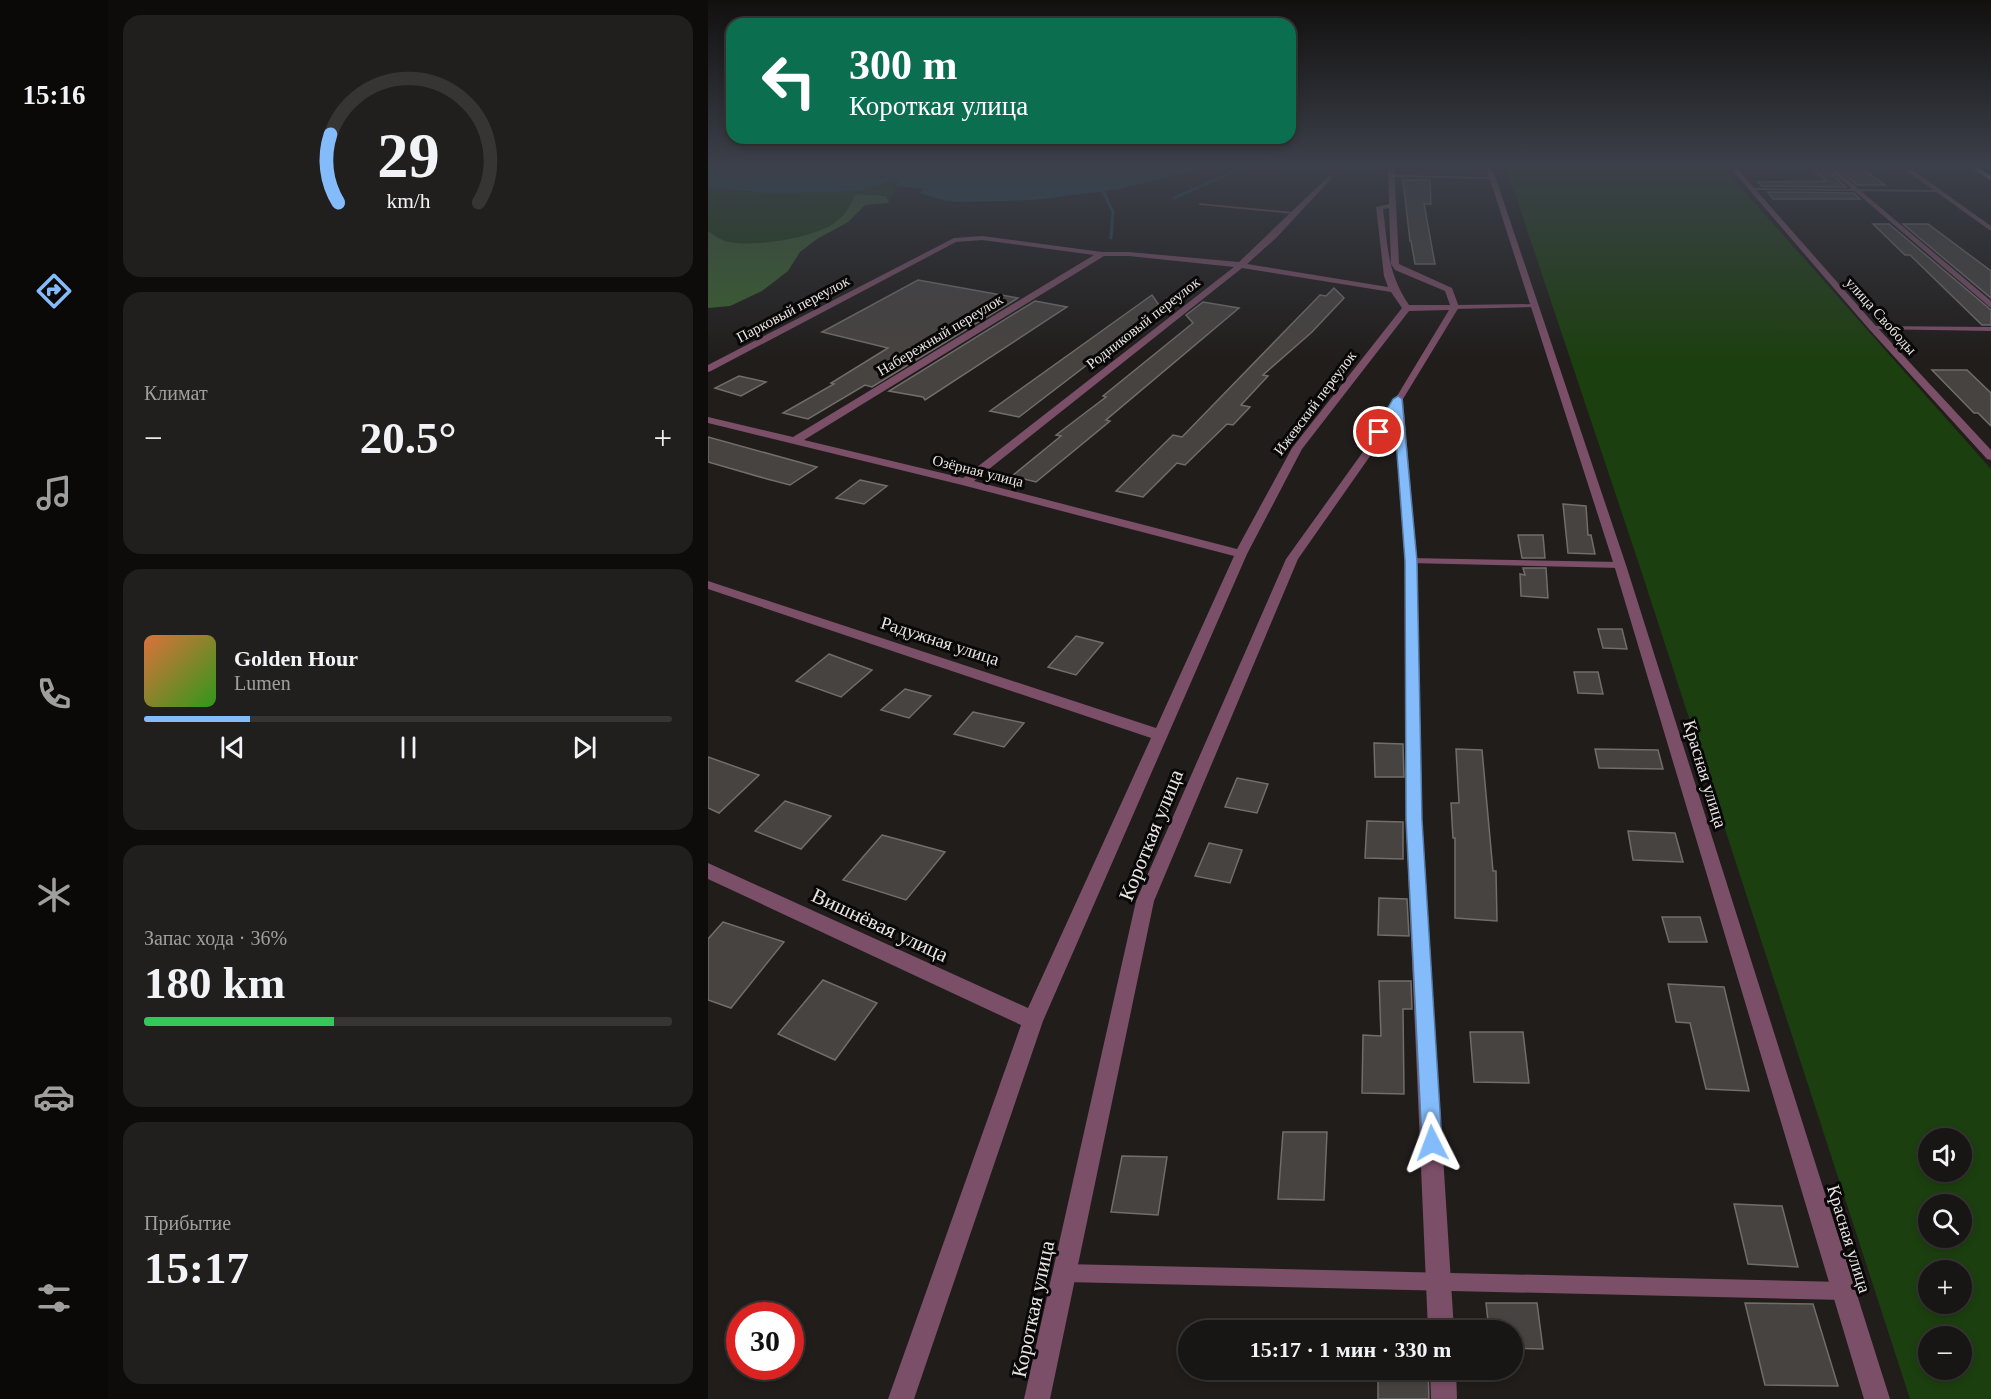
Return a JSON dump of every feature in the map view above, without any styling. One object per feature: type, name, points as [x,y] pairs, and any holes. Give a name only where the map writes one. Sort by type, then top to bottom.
[{"type":"street","name":"Родниковый переулок","points":[[965,482],[1240,266],[1277,229]]},
{"type":"street","points":[[1382,229],[1388,276],[1406,308],[1455,307],[1449,290],[1398,268],[1395,264],[1394,229]]},
{"type":"street","name":"Красная улица","points":[[1509,229],[1620,565],[1877,1399]]},
{"type":"street","name":"улица Свободы","points":[[1787,229],[1872,327],[1991,457]]},
{"type":"street","points":[[1903,229],[1991,305]]},
{"type":"street","name":"Парковый переулок","points":[[708,369],[954,240],[982,238],[1102,254]]},
{"type":"street","points":[[1102,254],[1129,254],[1240,266],[1318,276],[1395,290]]},
{"type":"street","name":"Набережный переулок","points":[[793,442],[1102,254]]},
{"type":"street","name":"Короткая улица","points":[[1037,1399],[1145,901],[1292,559],[1370,449],[1455,307]]},
{"type":"street","name":"Ижевский переулок","points":[[901,1399],[1033,1020],[1241,554],[1297,448],[1406,308]]},
{"type":"street","points":[[1398,399],[1411,561],[1414,820],[1441,1320]]},
{"type":"street","name":"Озёрная улица","points":[[708,420],[965,482],[1241,554]]},
{"type":"street","name":"Радужная улица","points":[[708,585],[1160,735]]},
{"type":"street","name":"Вишнёвая улица","points":[[708,871],[1033,1020]]},
{"type":"street","points":[[1443,1380],[1444,1399]]},
{"type":"lane","points":[[1455,307],[1535,306]]},
{"type":"lane","points":[[1872,327],[1991,329]]},
{"type":"lane","points":[[1411,561],[1620,565]]},
{"type":"lane","points":[[1064,1273],[1845,1291]]},
{"type":"green space","points":[[822,229],[785,240],[754,243],[729,242],[708,231]]},
{"type":"green space","points":[[822,229],[835,229],[800,252],[788,271],[762,291],[730,306],[708,308],[708,231],[723,240],[740,243],[785,240]]},
{"type":"green space","points":[[1527,229],[1778,229],[1991,469],[1991,1399],[1910,1399],[1639,564]]},
{"type":"building","points":[[1409,229],[1429,229],[1435,264],[1415,264]]},
{"type":"building","points":[[1878,229],[1895,229],[1991,310],[1991,325],[1982,325],[1910,255],[1905,255]]},
{"type":"building","points":[[1909,229],[1935,229],[1991,271],[1991,298]]},
{"type":"building","points":[[918,280],[1018,298],[872,387],[865,385],[808,419],[783,413],[834,384],[831,383],[888,348],[822,332]]},
{"type":"building","points":[[1334,288],[1344,298],[1312,332],[1263,375],[1268,376],[1241,405],[1250,407],[1233,425],[1227,424],[1185,465],[1177,463],[1143,497],[1116,491],[1173,435],[1182,437],[1320,295],[1326,296]]},
{"type":"building","points":[[1152,295],[1161,308],[1019,417],[990,411]]},
{"type":"building","points":[[1035,301],[1067,307],[925,400],[923,397],[889,391]]},
{"type":"building","points":[[1203,302],[1239,308],[1106,420],[1110,421],[1036,482],[1012,476],[1061,436],[1056,435],[1106,397],[1103,396],[1193,323],[1186,315]]},
{"type":"building","points":[[1932,370],[1967,370],[1991,393],[1991,426],[1978,413],[1974,413]]},
{"type":"building","points":[[739,376],[766,382],[741,396],[715,388]]},
{"type":"building","points":[[708,437],[817,467],[790,485],[767,479],[708,462]]},
{"type":"building","points":[[860,480],[887,486],[864,504],[836,498]]},
{"type":"building","points":[[1563,504],[1586,506],[1588,535],[1591,535],[1595,554],[1568,553]]},
{"type":"building","points":[[1518,535],[1543,535],[1545,558],[1522,558]]},
{"type":"building","points":[[1523,568],[1546,568],[1548,598],[1521,596],[1520,574],[1525,575]]},
{"type":"building","points":[[1598,629],[1622,629],[1627,649],[1603,648]]},
{"type":"building","points":[[1076,636],[1103,643],[1076,675],[1048,667]]},
{"type":"building","points":[[829,654],[872,670],[841,697],[796,681]]},
{"type":"building","points":[[1574,672],[1598,672],[1603,694],[1578,693]]},
{"type":"building","points":[[905,689],[931,696],[909,718],[881,710]]},
{"type":"building","points":[[973,712],[1024,723],[1004,747],[954,734]]},
{"type":"building","points":[[1374,743],[1403,744],[1404,777],[1375,777]]},
{"type":"building","points":[[1456,749],[1482,750],[1493,871],[1496,871],[1497,921],[1455,918],[1455,838],[1453,838],[1451,803],[1459,803]]},
{"type":"building","points":[[1595,749],[1658,750],[1663,769],[1599,768]]},
{"type":"building","points":[[708,757],[759,775],[719,813],[708,808]]},
{"type":"building","points":[[1237,778],[1268,784],[1257,813],[1225,807]]},
{"type":"building","points":[[785,801],[831,816],[801,849],[755,831]]},
{"type":"building","points":[[1367,821],[1403,822],[1403,859],[1365,858]]},
{"type":"building","points":[[1628,831],[1675,833],[1683,862],[1633,860]]},
{"type":"building","points":[[882,835],[945,852],[906,900],[843,880]]},
{"type":"building","points":[[1209,843],[1242,850],[1230,883],[1195,876]]},
{"type":"building","points":[[1379,898],[1407,899],[1409,936],[1378,935]]},
{"type":"building","points":[[1662,917],[1700,917],[1707,942],[1669,942]]},
{"type":"building","points":[[723,922],[784,942],[731,1008],[708,1000],[708,939]]},
{"type":"building","points":[[823,980],[877,1003],[835,1060],[778,1034]]},
{"type":"building","points":[[1379,981],[1411,981],[1412,1009],[1403,1009],[1404,1094],[1362,1093],[1363,1035],[1381,1036]]},
{"type":"building","points":[[1668,984],[1724,987],[1749,1091],[1706,1089],[1690,1023],[1676,1022]]},
{"type":"building","points":[[1470,1032],[1523,1032],[1529,1083],[1474,1082]]},
{"type":"building","points":[[1283,1132],[1327,1132],[1324,1200],[1278,1199]]},
{"type":"building","points":[[1122,1156],[1167,1157],[1158,1215],[1111,1212]]},
{"type":"building","points":[[1734,1204],[1782,1206],[1798,1267],[1748,1264]]},
{"type":"building","points":[[1486,1303],[1537,1303],[1543,1349],[1523,1348],[1523,1320],[1488,1320]]},
{"type":"building","points":[[1745,1303],[1813,1304],[1838,1386],[1765,1385]]},
{"type":"building","points":[[1378,1380],[1428,1380],[1429,1399],[1378,1399]]},
{"type":"waterway","points":[[1111,238],[1112,229]]},
{"type":"route","points":[[1379,432],[1398,399],[1411,561],[1414,820],[1432,1143]]}]
